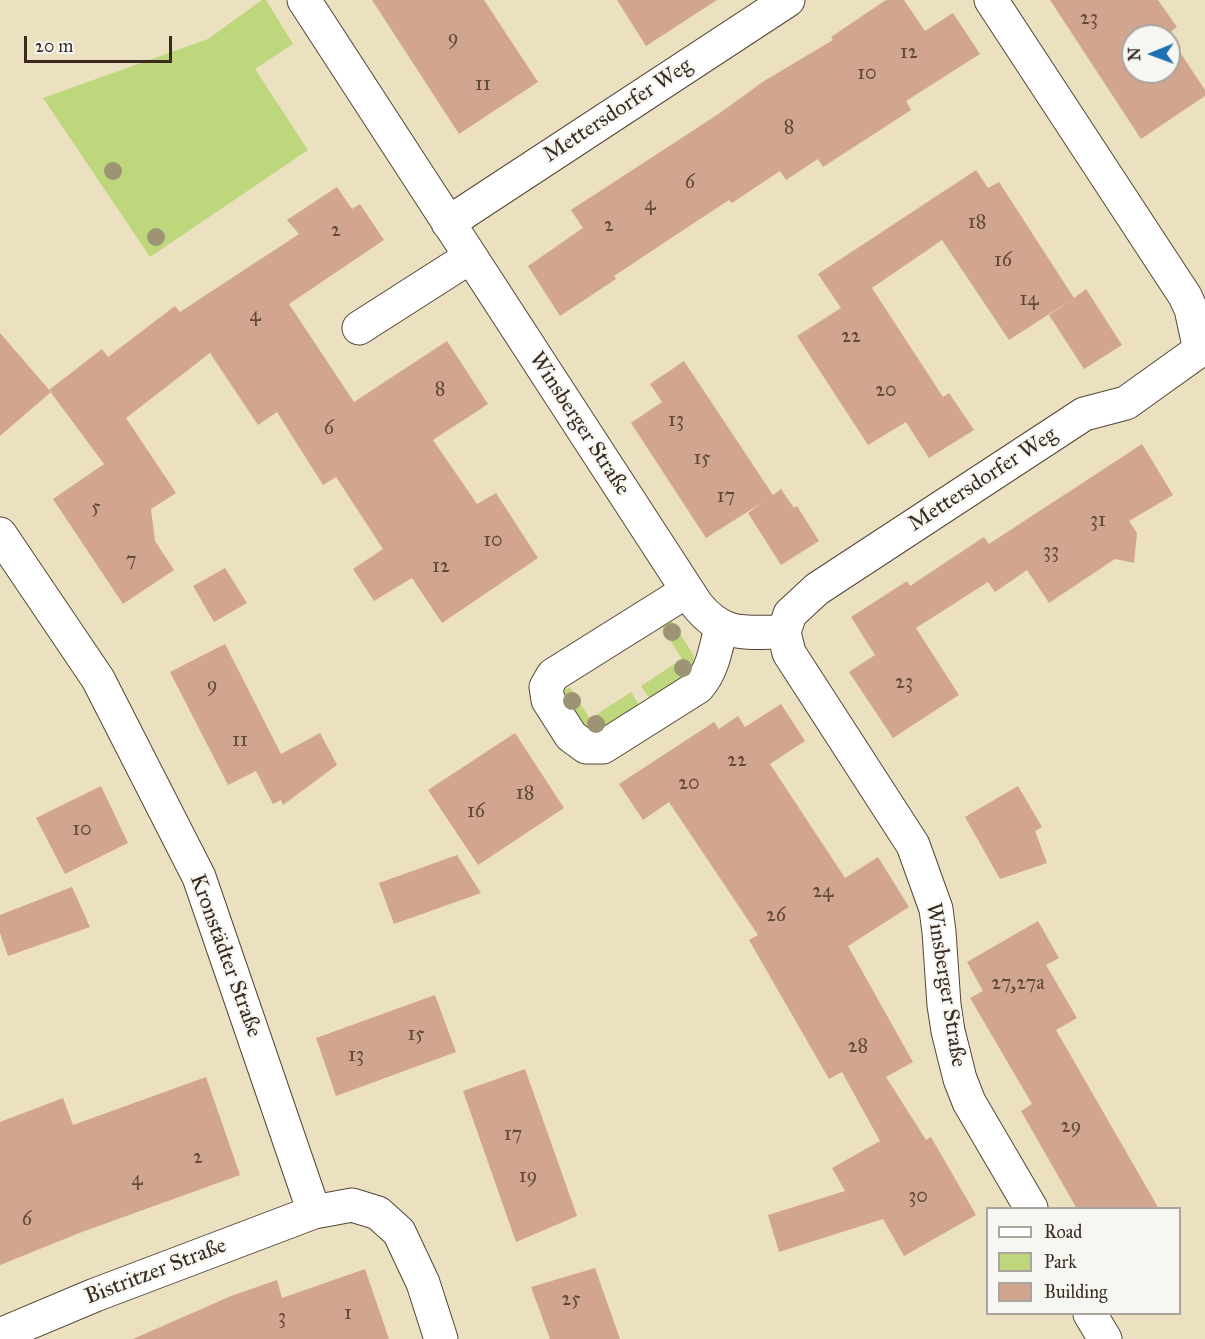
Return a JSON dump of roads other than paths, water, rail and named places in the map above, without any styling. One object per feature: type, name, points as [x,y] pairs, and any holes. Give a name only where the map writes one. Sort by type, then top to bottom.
[{"type":"street","name":"Winsberger Straße","points":[[304,0],[687,591],[704,613],[721,627]]},
{"type":"street","name":"Mettersdorfer Weg","points":[[448,223],[788,0]]},
{"type":"street","name":"Mettersdorfer Weg","points":[[784,632],[790,614],[817,589],[1084,414],[1126,403],[1203,350],[1185,296],[991,0]]},
{"type":"street","points":[[359,328],[470,257]]},
{"type":"street","name":"Kronstädter Straße","points":[[0,534],[98,679],[199,878],[314,1212]]},
{"type":"street","points":[[687,591],[553,675],[546,687],[548,700],[571,736],[586,747],[603,747],[698,687],[712,663],[721,627],[741,632],[784,632]]},
{"type":"street","name":"Winsberger Straße","points":[[784,632],[789,653],[913,845],[922,865],[936,909],[945,1014],[960,1079],[969,1102],[1029,1207]]},
{"type":"street","points":[[314,1212],[352,1205],[378,1213],[399,1232],[423,1283],[441,1339]]},
{"type":"street","name":"Bistritzer Straße","points":[[0,1335],[314,1212]]},
{"type":"street","points":[[1091,1315],[1105,1339]]}]
